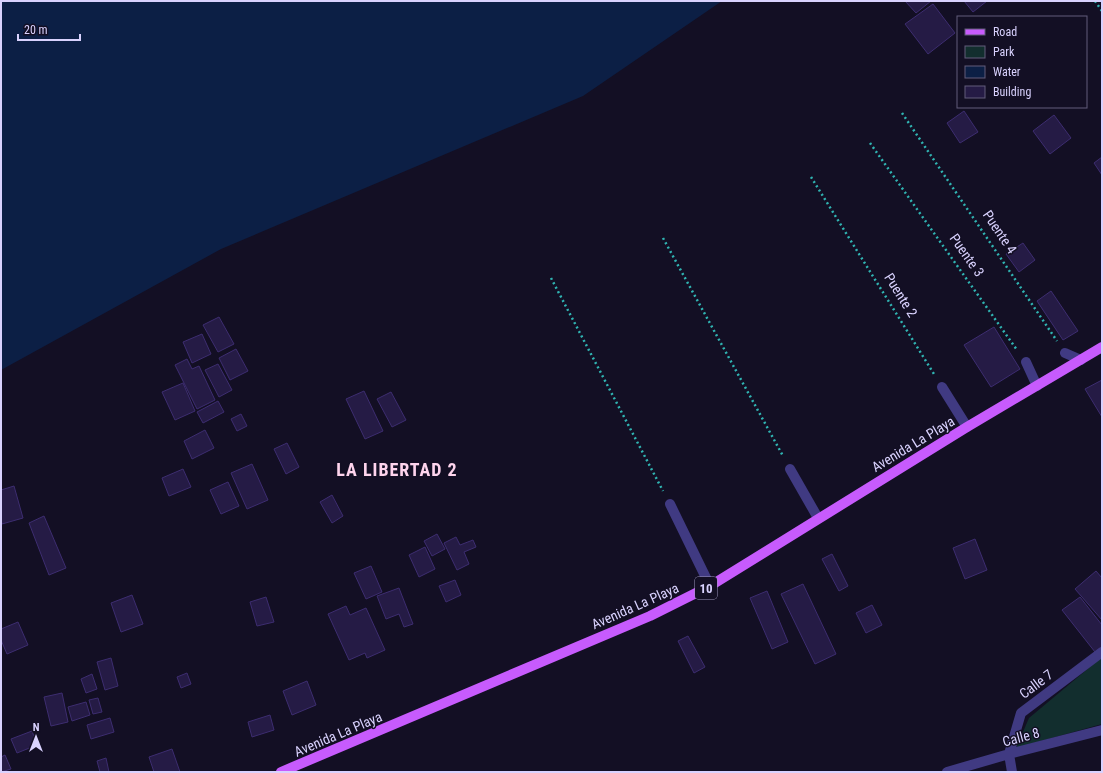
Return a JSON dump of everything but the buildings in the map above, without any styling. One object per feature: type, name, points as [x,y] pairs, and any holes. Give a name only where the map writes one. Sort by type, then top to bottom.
[{"type":"main road","name":"Avenida La Playa","points":[[281,772],[294,770],[650,616],[710,586],[967,427],[1102,347]]},
{"type":"street","points":[[1065,353],[1081,360]]},
{"type":"street","points":[[1026,362],[1036,386]]},
{"type":"street","points":[[942,387],[967,427]]},
{"type":"street","points":[[790,469],[818,518]]},
{"type":"street","points":[[670,504],[710,586]]},
{"type":"street","name":"Calle 7","points":[[1008,754],[1021,713],[1102,652]]},
{"type":"street","name":"Calle 8","points":[[947,772],[1008,754],[1102,730]]},
{"type":"street","points":[[1008,754],[1012,772]]},
{"type":"path","points":[[1095,1],[1102,11]]},
{"type":"path","name":"Puente 4","points":[[902,113],[1065,353]]},
{"type":"path","name":"Puente 3","points":[[870,143],[1026,362]]},
{"type":"path","name":"Puente 2","points":[[811,177],[942,387]]},
{"type":"path","points":[[663,238],[790,469]]},
{"type":"path","points":[[552,278],[670,504]]},
{"type":"green space","points":[[1102,657],[1102,724],[1016,748],[1029,718]]},
{"type":"water","points":[[1,1],[722,1],[583,96],[221,249],[1,370]]},
{"type":"district","name":"LA LIBERTAD 2","points":[[397,469]]}]
